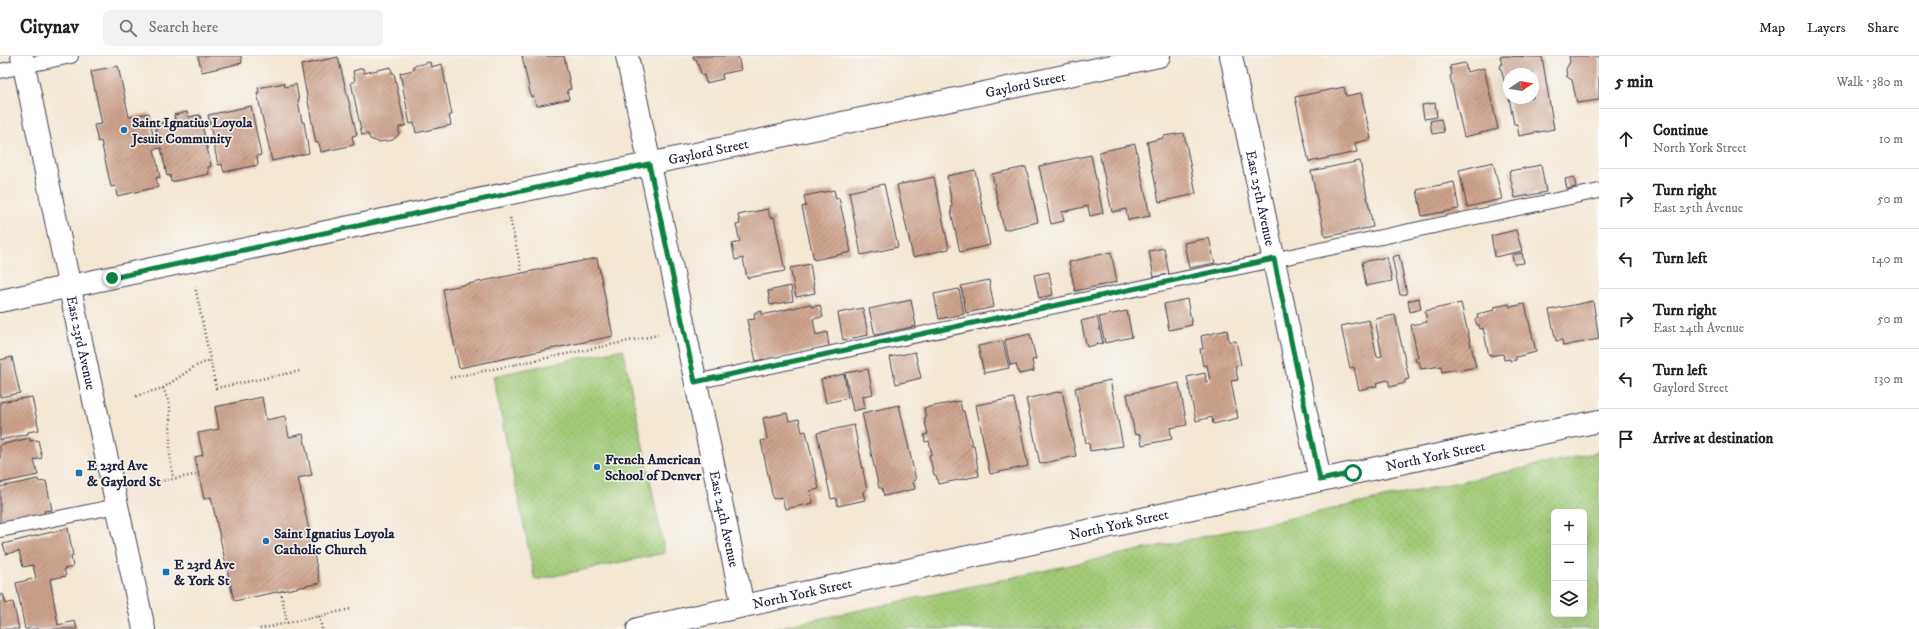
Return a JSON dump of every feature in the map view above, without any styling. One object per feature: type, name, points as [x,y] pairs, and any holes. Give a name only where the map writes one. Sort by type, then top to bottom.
[{"type":"street","name":"East 24th Avenue","points":[[627,56],[743,606]]},
{"type":"street","name":"Gaylord Street","points":[[0,301],[1159,56]]},
{"type":"street","name":"East 25th Avenue","points":[[1231,56],[1320,480]]},
{"type":"street","name":"East 23rd Avenue","points":[[23,61],[144,629]]},
{"type":"street","name":"North York Street","points":[[638,629],[1320,480],[1599,421]]},
{"type":"lane","points":[[0,71],[23,61],[71,56]]},
{"type":"lane","points":[[695,382],[1599,191]]},
{"type":"lane","points":[[0,530],[117,506]]},
{"type":"path","points":[[510,218],[522,273]]},
{"type":"path","points":[[194,285],[216,388],[300,371]]},
{"type":"path","points":[[450,378],[658,335]]},
{"type":"path","points":[[136,396],[163,388],[194,367],[210,360]]},
{"type":"path","points":[[163,388],[170,406],[170,457],[173,478]]},
{"type":"path","points":[[154,482],[199,474]]},
{"type":"path","points":[[281,591],[287,623]]},
{"type":"path","points":[[260,629],[351,609]]},
{"type":"path","points":[[319,616],[322,629]]},
{"type":"green space","points":[[623,349],[665,553],[535,580],[493,376]]},
{"type":"green space","points":[[1599,452],[1599,629],[771,629]]},
{"type":"building","points":[[198,56],[241,56],[242,63],[202,72]]},
{"type":"building","points":[[522,56],[564,56],[571,89],[567,90],[569,99],[536,106],[534,96],[531,97]]},
{"type":"building","points":[[693,56],[738,56],[741,70],[722,74],[723,79],[706,83],[704,75],[702,76],[696,59],[694,59]]},
{"type":"building","points":[[1500,56],[1542,57],[1554,129],[1519,136],[1517,124],[1514,124],[1510,104],[1539,104],[1539,68],[1503,68],[1503,76],[1500,66],[1502,65]]},
{"type":"building","points":[[1569,56],[1599,56],[1599,100],[1577,103],[1572,80],[1567,77],[1566,69],[1570,62]]},
{"type":"building","points":[[338,57],[357,135],[352,136],[354,145],[321,152],[319,143],[316,143],[301,65]]},
{"type":"building","points":[[430,62],[431,67],[442,64],[452,115],[449,115],[451,125],[416,133],[414,123],[410,124],[400,73],[414,70],[413,66]]},
{"type":"building","points":[[1465,63],[1467,72],[1484,68],[1498,129],[1464,137],[1450,76],[1452,75],[1450,66]]},
{"type":"building","name":"Saint Ignatius Loyola Jesuit Community","points":[[118,66],[129,117],[149,113],[153,135],[157,134],[155,124],[175,120],[174,115],[187,112],[188,117],[200,115],[211,166],[208,167],[209,174],[171,182],[170,175],[167,176],[161,148],[154,149],[160,177],[156,178],[158,187],[117,196],[115,186],[111,187],[101,141],[98,142],[94,125],[102,124],[91,71]]},
{"type":"building","points":[[391,67],[392,73],[394,73],[405,126],[399,127],[399,134],[393,140],[378,142],[370,139],[368,134],[362,135],[351,82],[355,82],[353,71],[363,68],[364,73]]},
{"type":"building","points":[[284,83],[285,87],[296,84],[309,153],[272,161],[257,93],[259,93],[258,88]]},
{"type":"building","points":[[1344,87],[1346,96],[1361,93],[1371,139],[1355,143],[1357,152],[1309,162],[1295,97]]},
{"type":"building","points":[[1435,103],[1437,117],[1424,119],[1422,105]]},
{"type":"building","points":[[251,106],[261,155],[257,156],[258,165],[224,172],[222,164],[218,165],[208,115]]},
{"type":"building","points":[[1441,119],[1444,132],[1432,134],[1430,121]]},
{"type":"building","points":[[1184,133],[1196,194],[1159,202],[1147,142],[1163,138],[1163,136]]},
{"type":"building","points":[[1135,144],[1150,216],[1128,220],[1126,209],[1112,212],[1099,152]]},
{"type":"building","points":[[1091,155],[1103,213],[1090,216],[1088,206],[1062,212],[1064,221],[1051,224],[1039,166]]},
{"type":"building","points":[[1360,161],[1373,227],[1325,237],[1311,171]]},
{"type":"building","points":[[1493,162],[1502,199],[1467,207],[1459,170]]},
{"type":"building","points":[[1541,165],[1546,192],[1515,198],[1509,171]]},
{"type":"building","points":[[1026,167],[1038,222],[1004,230],[992,174]]},
{"type":"building","points":[[975,170],[990,245],[960,252],[951,211],[952,205],[947,176]]},
{"type":"building","points":[[934,177],[949,249],[913,257],[897,185]]},
{"type":"building","points":[[1574,177],[1576,187],[1567,189],[1565,179]]},
{"type":"building","points":[[1454,182],[1459,209],[1422,216],[1417,190]]},
{"type":"building","points":[[884,184],[898,247],[861,255],[849,192]]},
{"type":"building","points":[[834,190],[836,199],[839,198],[851,252],[814,260],[802,207],[806,206],[804,196]]},
{"type":"building","points":[[768,209],[770,218],[774,217],[785,271],[747,278],[743,258],[735,260],[732,244],[740,242],[736,225],[740,224],[738,215]]},
{"type":"building","points":[[1516,230],[1522,251],[1495,257],[1491,236]]},
{"type":"building","points":[[1209,238],[1215,263],[1189,268],[1184,243]]},
{"type":"building","points":[[1164,248],[1169,274],[1154,277],[1149,251]]},
{"type":"building","points":[[1111,252],[1117,282],[1075,291],[1069,262]]},
{"type":"building","points":[[1522,253],[1524,263],[1514,264],[1512,255]]},
{"type":"building","points":[[1399,255],[1407,294],[1400,295],[1392,257]]},
{"type":"building","points":[[1387,257],[1392,281],[1366,286],[1362,262]]},
{"type":"building","points":[[597,258],[613,336],[459,368],[443,289]]},
{"type":"building","points":[[810,264],[815,293],[796,297],[790,268]]},
{"type":"building","points":[[1049,272],[1053,295],[1039,298],[1034,275]]},
{"type":"building","points":[[989,280],[994,307],[966,313],[961,286]]},
{"type":"building","points":[[791,286],[793,301],[770,305],[768,291]]},
{"type":"building","points":[[959,289],[964,314],[939,319],[934,294]]},
{"type":"building","points":[[1419,298],[1421,309],[1410,312],[1408,301]]},
{"type":"building","points":[[1187,299],[1192,325],[1169,330],[1164,304]]},
{"type":"building","points":[[911,300],[916,326],[875,335],[869,309]]},
{"type":"building","points":[[1593,301],[1599,339],[1563,346],[1562,340],[1556,341],[1549,310]]},
{"type":"building","points":[[1461,303],[1476,367],[1442,372],[1441,366],[1421,369],[1419,361],[1416,362],[1415,358],[1418,358],[1411,325],[1427,322],[1425,311]]},
{"type":"building","points":[[810,304],[811,307],[820,305],[823,317],[813,319],[816,335],[827,332],[829,346],[773,359],[765,364],[764,359],[756,361],[747,320],[755,319],[754,313],[762,311],[762,315]]},
{"type":"building","points":[[1509,304],[1510,307],[1525,304],[1536,352],[1516,357],[1516,360],[1510,361],[1510,359],[1504,360],[1503,354],[1489,356],[1483,328],[1480,329],[1475,319],[1478,318],[1477,314],[1495,310],[1494,307]]},
{"type":"building","points":[[863,308],[868,335],[843,340],[838,313]]},
{"type":"building","points":[[1127,311],[1132,337],[1105,343],[1099,317]]},
{"type":"building","points":[[1395,315],[1409,379],[1405,380],[1405,383],[1390,387],[1388,380],[1376,383],[1377,386],[1359,390],[1354,367],[1350,368],[1341,326],[1369,320],[1377,357],[1382,356],[1375,319]]},
{"type":"building","points":[[1097,317],[1103,343],[1087,347],[1081,321]]},
{"type":"building","points":[[1227,330],[1229,342],[1236,341],[1241,365],[1235,366],[1238,380],[1231,381],[1238,418],[1213,424],[1212,417],[1196,421],[1187,377],[1205,373],[1206,382],[1210,381],[1207,365],[1203,366],[1200,349],[1203,349],[1201,336]]},
{"type":"building","points":[[1030,334],[1036,359],[1032,360],[1034,371],[1019,374],[1016,364],[1010,365],[1005,340]]},
{"type":"building","points":[[1003,341],[1009,368],[984,373],[978,346]]},
{"type":"building","points":[[915,352],[921,378],[896,384],[890,357]]},
{"type":"building","points":[[12,357],[20,393],[0,397],[0,360]]},
{"type":"building","points":[[868,369],[873,394],[863,396],[865,408],[853,411],[845,373]]},
{"type":"building","points":[[844,374],[848,398],[826,403],[821,379]]},
{"type":"building","points":[[1110,380],[1123,446],[1090,451],[1089,443],[1086,443],[1075,388]]},
{"type":"building","points":[[1179,383],[1187,425],[1170,428],[1172,439],[1142,445],[1140,434],[1135,435],[1127,394]]},
{"type":"building","points":[[1062,391],[1076,456],[1040,464],[1026,399]]},
{"type":"building","points":[[32,397],[39,430],[0,440],[0,402]]},
{"type":"building","name":"Saint Ignatius Loyola Catholic Church","points":[[262,397],[266,420],[285,416],[289,437],[303,434],[312,475],[298,478],[320,583],[234,601],[211,497],[204,499],[195,457],[203,455],[198,433],[219,429],[215,407]]},
{"type":"building","points":[[1014,398],[1028,466],[990,474],[976,405]]},
{"type":"building","points":[[960,401],[962,411],[964,411],[972,445],[974,445],[979,476],[938,484],[929,455],[932,454],[929,441],[925,442],[924,435],[928,434],[924,419],[926,419],[924,408]]},
{"type":"building","points":[[899,405],[916,480],[913,481],[915,489],[884,496],[882,488],[879,488],[862,413]]},
{"type":"building","points":[[787,413],[789,421],[799,419],[802,432],[806,431],[819,489],[810,491],[813,503],[785,509],[782,497],[773,499],[761,441],[767,439],[763,418]]},
{"type":"building","points":[[854,425],[867,490],[863,492],[865,500],[838,506],[836,498],[831,499],[817,433]]},
{"type":"building","points":[[30,438],[30,441],[38,440],[42,458],[34,460],[38,475],[0,483],[0,445]]},
{"type":"building","points":[[38,479],[39,482],[46,481],[52,510],[44,511],[45,516],[0,525],[0,487]]},
{"type":"building","points":[[68,528],[73,556],[71,557],[73,567],[64,569],[66,576],[50,579],[58,625],[75,621],[77,629],[25,629],[16,583],[36,578],[33,565],[23,567],[19,551],[6,554],[3,544]]},
{"type":"building","points":[[3,594],[6,604],[13,602],[19,629],[0,629],[0,595]]},
{"type":"place","name":"Saint Ignatius Loyola Jesuit Community","points":[[124,130]]},
{"type":"place","name":"French American School of Denver","points":[[597,467]]},
{"type":"place","name":"E 23rd Ave & Gaylord St","points":[[79,473]]},
{"type":"place","name":"Saint Ignatius Loyola Catholic Church","points":[[266,541]]},
{"type":"place","name":"E 23rd Ave & York St","points":[[166,572]]},
{"type":"route","points":[[112,278],[649,164],[695,382],[1274,259],[1320,480],[1353,473]]}]
